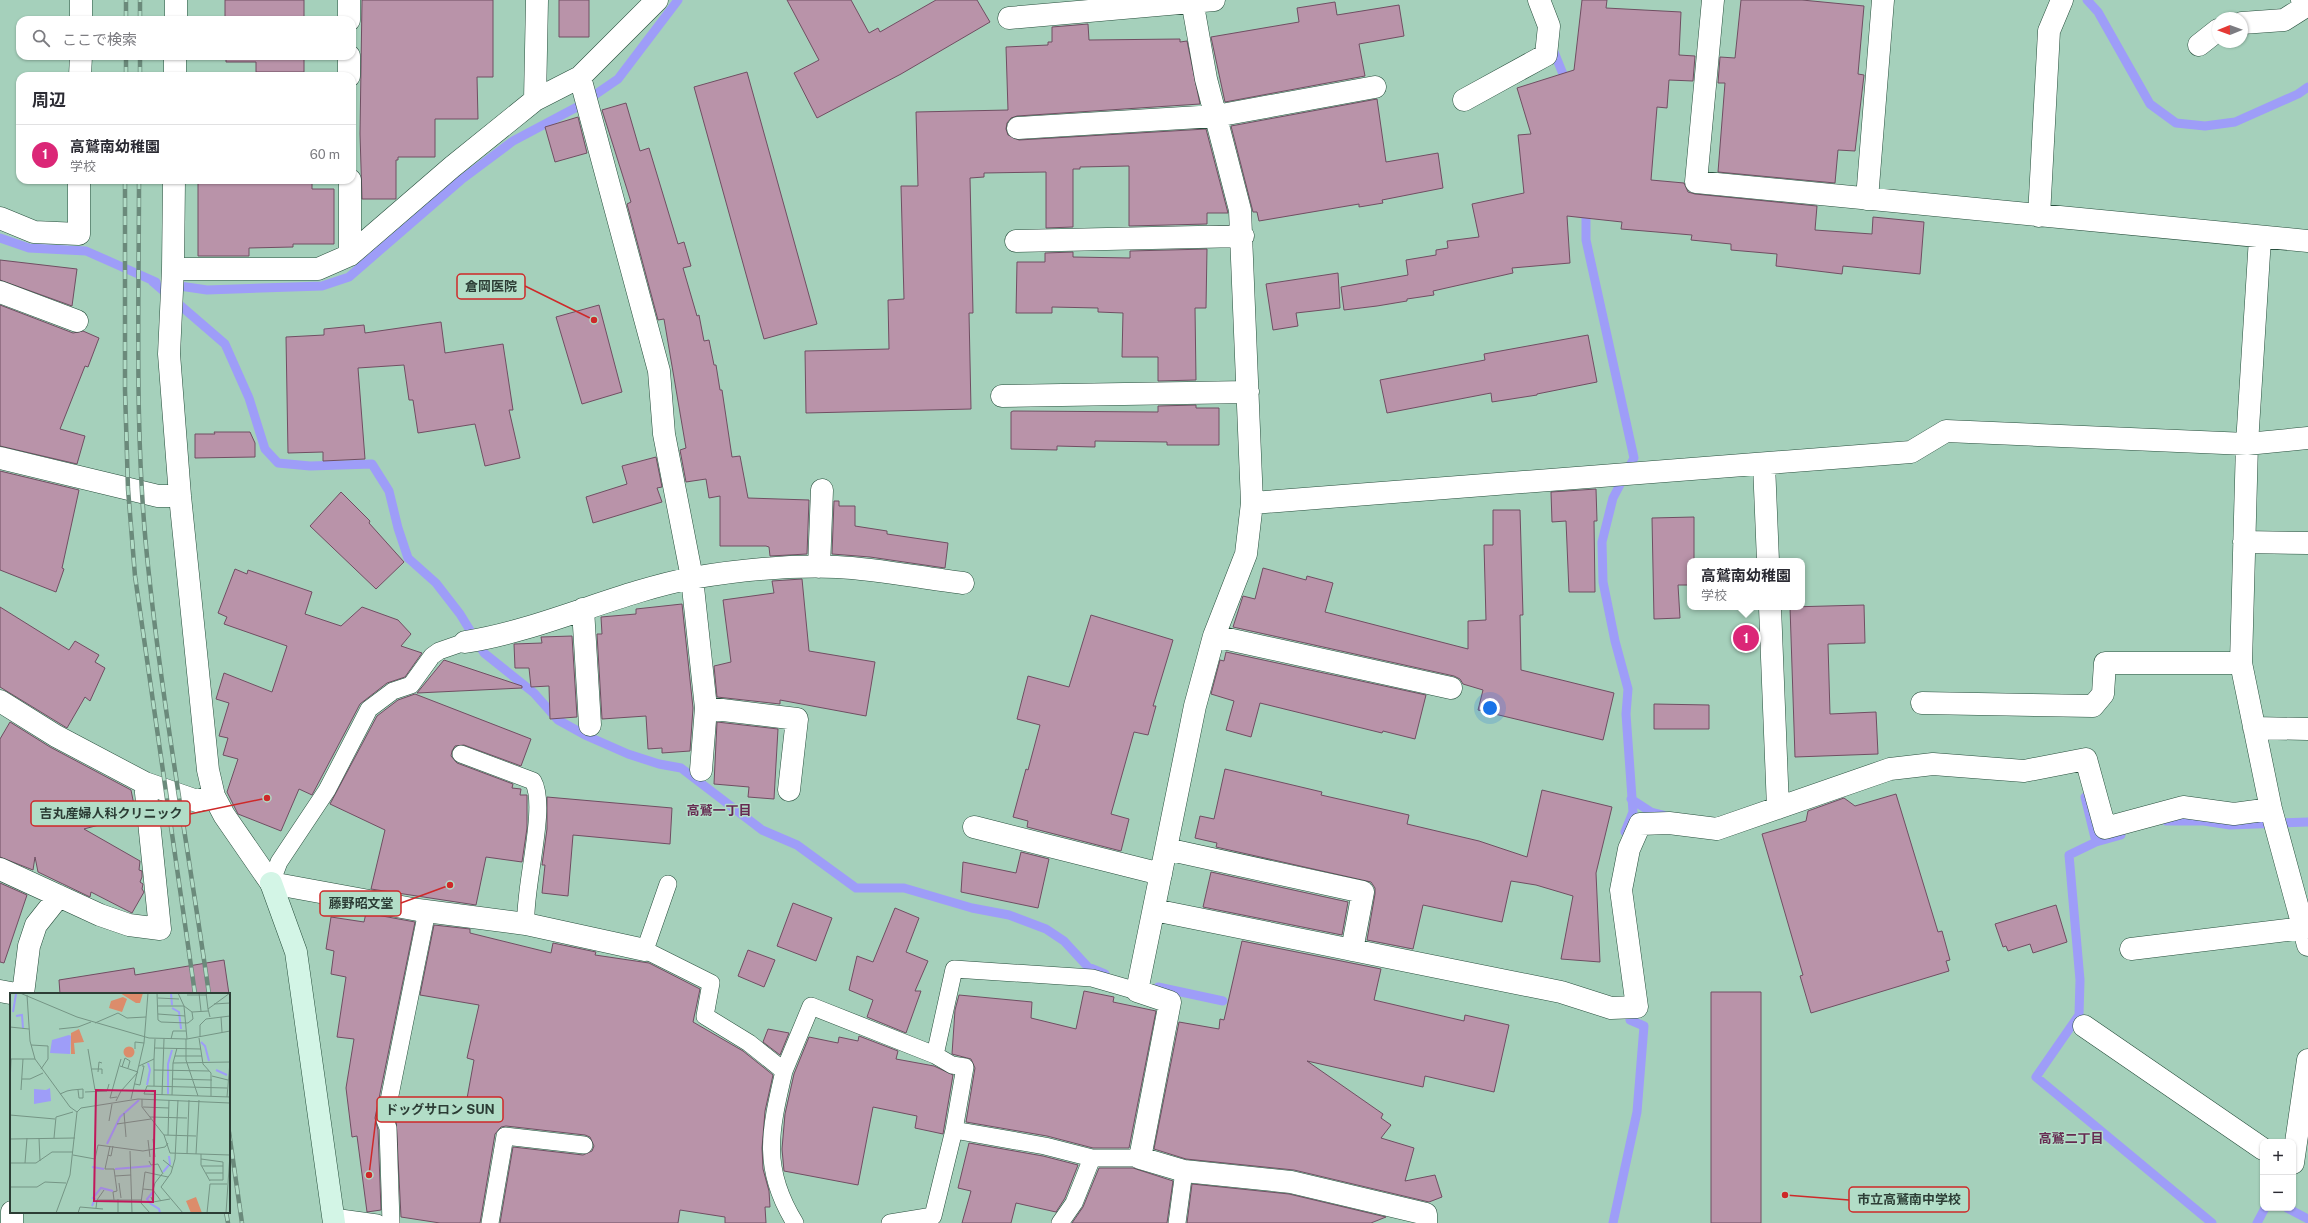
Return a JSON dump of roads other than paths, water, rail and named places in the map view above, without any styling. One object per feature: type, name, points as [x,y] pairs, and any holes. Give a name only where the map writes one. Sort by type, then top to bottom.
[{"type":"street","points":[[81,0],[81,16]]},
{"type":"street","points":[[176,0],[176,16]]},
{"type":"street","points":[[349,0],[349,16]]},
{"type":"street","points":[[535,100],[537,0]]},
{"type":"street","points":[[173,269],[318,269],[350,255],[452,166],[535,100],[580,77],[657,0]]},
{"type":"street","points":[[1009,18],[1214,0]]},
{"type":"street","points":[[1464,100],[1546,55],[1549,26],[1539,0]]},
{"type":"street","points":[[1712,0],[1696,182],[2260,238],[2308,241]]},
{"type":"street","points":[[1867,199],[1883,0]]},
{"type":"street","points":[[1192,1],[1206,79],[1240,210],[1243,236],[1252,502],[1246,554],[1214,636],[1195,706],[1137,991],[1170,1002],[1140,1158],[1184,1171],[1291,1182],[1426,1214],[1426,1223]]},
{"type":"street","points":[[2039,216],[2049,31],[2055,2]]},
{"type":"street","points":[[2248,23],[2284,20],[2304,6]]},
{"type":"street","points":[[2199,45],[2212,35]]},
{"type":"street","points":[[80,60],[80,72]]},
{"type":"street","points":[[175,60],[175,72]]},
{"type":"street","points":[[349,60],[349,72]]},
{"type":"street","points":[[580,77],[659,371],[664,434],[692,578],[706,708],[701,770]]},
{"type":"street","points":[[1018,128],[1216,116],[1375,87]]},
{"type":"street","points":[[0,218],[34,232],[79,234],[79,184]]},
{"type":"street","points":[[174,184],[173,269],[169,354],[180,496],[208,770],[214,796],[224,815],[271,883],[296,952],[334,1220]]},
{"type":"street","points":[[350,184],[350,255]]},
{"type":"street","points":[[1016,241],[1243,236]]},
{"type":"street","points":[[2131,949],[2306,936],[2303,907],[2271,809],[2241,663],[2247,444],[2260,238]]},
{"type":"street","points":[[0,292],[77,321]]},
{"type":"street","points":[[1002,396],[1248,392]]},
{"type":"street","points":[[1252,502],[1911,452],[1946,431],[2247,444],[2308,438]]},
{"type":"street","points":[[0,458],[158,496],[180,496]]},
{"type":"street","points":[[1764,464],[1768,558]]},
{"type":"street","points":[[819,567],[822,490]]},
{"type":"street","points":[[2244,542],[2308,543]]},
{"type":"street","points":[[465,642],[492,638],[583,609],[692,578],[792,566],[839,567],[963,583]]},
{"type":"street","points":[[583,609],[590,725]]},
{"type":"street","points":[[1770,610],[1778,808]]},
{"type":"street","points":[[1214,636],[1451,688]]},
{"type":"street","points":[[1922,703],[2093,706],[2103,694],[2105,663],[2241,663]]},
{"type":"street","points":[[2,708],[145,783],[197,801],[214,796]]},
{"type":"street","points":[[706,708],[798,719],[789,790]]},
{"type":"street","points":[[2254,728],[2308,729]]},
{"type":"street","points":[[1154,910],[1561,992],[1611,1008],[1638,1006],[1621,890],[1629,849],[1640,824],[1669,823],[1717,829],[1890,768],[1933,764],[2024,771],[2086,759],[2104,828],[2183,807],[2234,814],[2271,809]]},
{"type":"street","points":[[0,869],[100,915],[129,925],[160,929],[145,783]]},
{"type":"street","points":[[974,827],[1161,874]]},
{"type":"street","points":[[1166,849],[1363,892],[1352,950]]},
{"type":"street","points":[[271,883],[427,911],[526,924],[645,950]]},
{"type":"street","points":[[23,993],[29,946],[36,925],[59,896]]},
{"type":"street","points":[[0,990],[12,993]]},
{"type":"street","points":[[2084,1026],[2260,1146]]},
{"type":"street","points":[[2296,1142],[2308,1060]]},
{"type":"street","points":[[2296,1168],[2308,1169]]},
{"type":"lane","points":[[271,883],[279,862],[327,790],[369,709],[393,691],[411,686],[432,656],[440,651],[465,642]]},
{"type":"lane","points":[[461,754],[533,781],[538,789],[535,839],[525,910],[526,924]]},
{"type":"lane","points":[[668,884],[645,950],[711,983],[706,1016],[749,1043],[784,1071]]},
{"type":"lane","points":[[391,1223],[388,1128],[385,1120],[427,911]]},
{"type":"lane","points":[[935,1055],[954,970],[1092,978],[1137,991]]},
{"type":"lane","points":[[795,1223],[781,1201],[771,1165],[773,1120],[784,1071],[811,1006],[935,1055],[952,1064],[965,1067],[954,1130],[934,1220],[890,1223]]},
{"type":"lane","points":[[954,1130],[1045,1146],[1092,1158],[1140,1158]]},
{"type":"lane","points":[[490,1223],[505,1136],[584,1146]]},
{"type":"lane","points":[[1060,1223],[1074,1203],[1092,1158]]},
{"type":"lane","points":[[1177,1223],[1184,1171]]},
{"type":"lane","points":[[334,1220],[377,1223]]},
{"type":"waterway","points":[[173,285],[207,290],[322,286],[349,277],[461,180],[513,141],[577,107],[618,79],[678,0]]},
{"type":"waterway","points":[[2087,0],[2098,12],[2150,104],[2176,123],[2205,126],[2235,122],[2298,94],[2308,87]]},
{"type":"waterway","points":[[1552,47],[1567,84]]},
{"type":"waterway","points":[[1586,207],[1586,240],[1634,458],[1613,498],[1602,542],[1603,582],[1615,641],[1628,689],[1626,714],[1633,812],[1625,832]]},
{"type":"waterway","points":[[0,238],[29,248],[86,251],[156,282]]},
{"type":"waterway","points":[[152,281],[225,344],[249,398],[265,449],[278,463],[310,466],[372,464],[389,491],[398,528],[408,558],[436,583],[460,614],[484,653],[534,693],[558,720],[587,736],[628,754],[659,764],[681,768],[762,830],[797,845],[856,888],[904,888],[972,908],[1009,915],[1046,929],[1064,941],[1088,967],[1105,974]]},
{"type":"waterway","points":[[2085,797],[2096,842],[2121,835]]},
{"type":"waterway","points":[[1631,799],[1651,812],[1663,815]]},
{"type":"waterway","points":[[2166,821],[2204,821],[2230,825],[2308,822]]},
{"type":"waterway","points":[[2096,842],[2069,855],[2080,980],[2079,1015],[2036,1077],[2212,1223]]},
{"type":"waterway","points":[[1158,987],[1223,1001]]},
{"type":"waterway","points":[[1613,1223],[1637,1112],[1644,1026],[1630,1020],[1628,1006]]},
{"type":"waterway","points":[[2257,1223],[2263,1211]]},
{"type":"waterway","points":[[2293,1211],[2308,1219]]},
{"type":"railway","points":[[126,0],[126,16]]},
{"type":"railway","points":[[140,0],[140,16]]},
{"type":"railway","points":[[126,60],[126,72]]},
{"type":"railway","points":[[140,60],[140,72]]},
{"type":"railway","points":[[125,184],[125,390],[128,489],[135,576],[195,993]]},
{"type":"railway","points":[[139,184],[138,378],[144,526],[162,680],[209,993]]},
{"type":"railway","points":[[230,1139],[242,1223]]},
{"type":"railway","points":[[226,1213],[228,1223]]},
{"type":"place","name":"倉岡医院","points":[[594,320]]},
{"type":"place","name":"高鷲南幼稚園","points":[[1746,638]]},
{"type":"place","name":"吉丸産婦人科クリニック","points":[[267,798]]},
{"type":"place","name":"藤野昭文堂","points":[[450,885]]},
{"type":"place","name":"ドッグサロン SUN","points":[[369,1175]]},
{"type":"place","name":"市立高鷲南中学校","points":[[1785,1195]]},
{"type":"district","name":"高鷲一丁目","points":[[719,810]]},
{"type":"district","name":"高鷲二丁目","points":[[2071,1138]]}]
